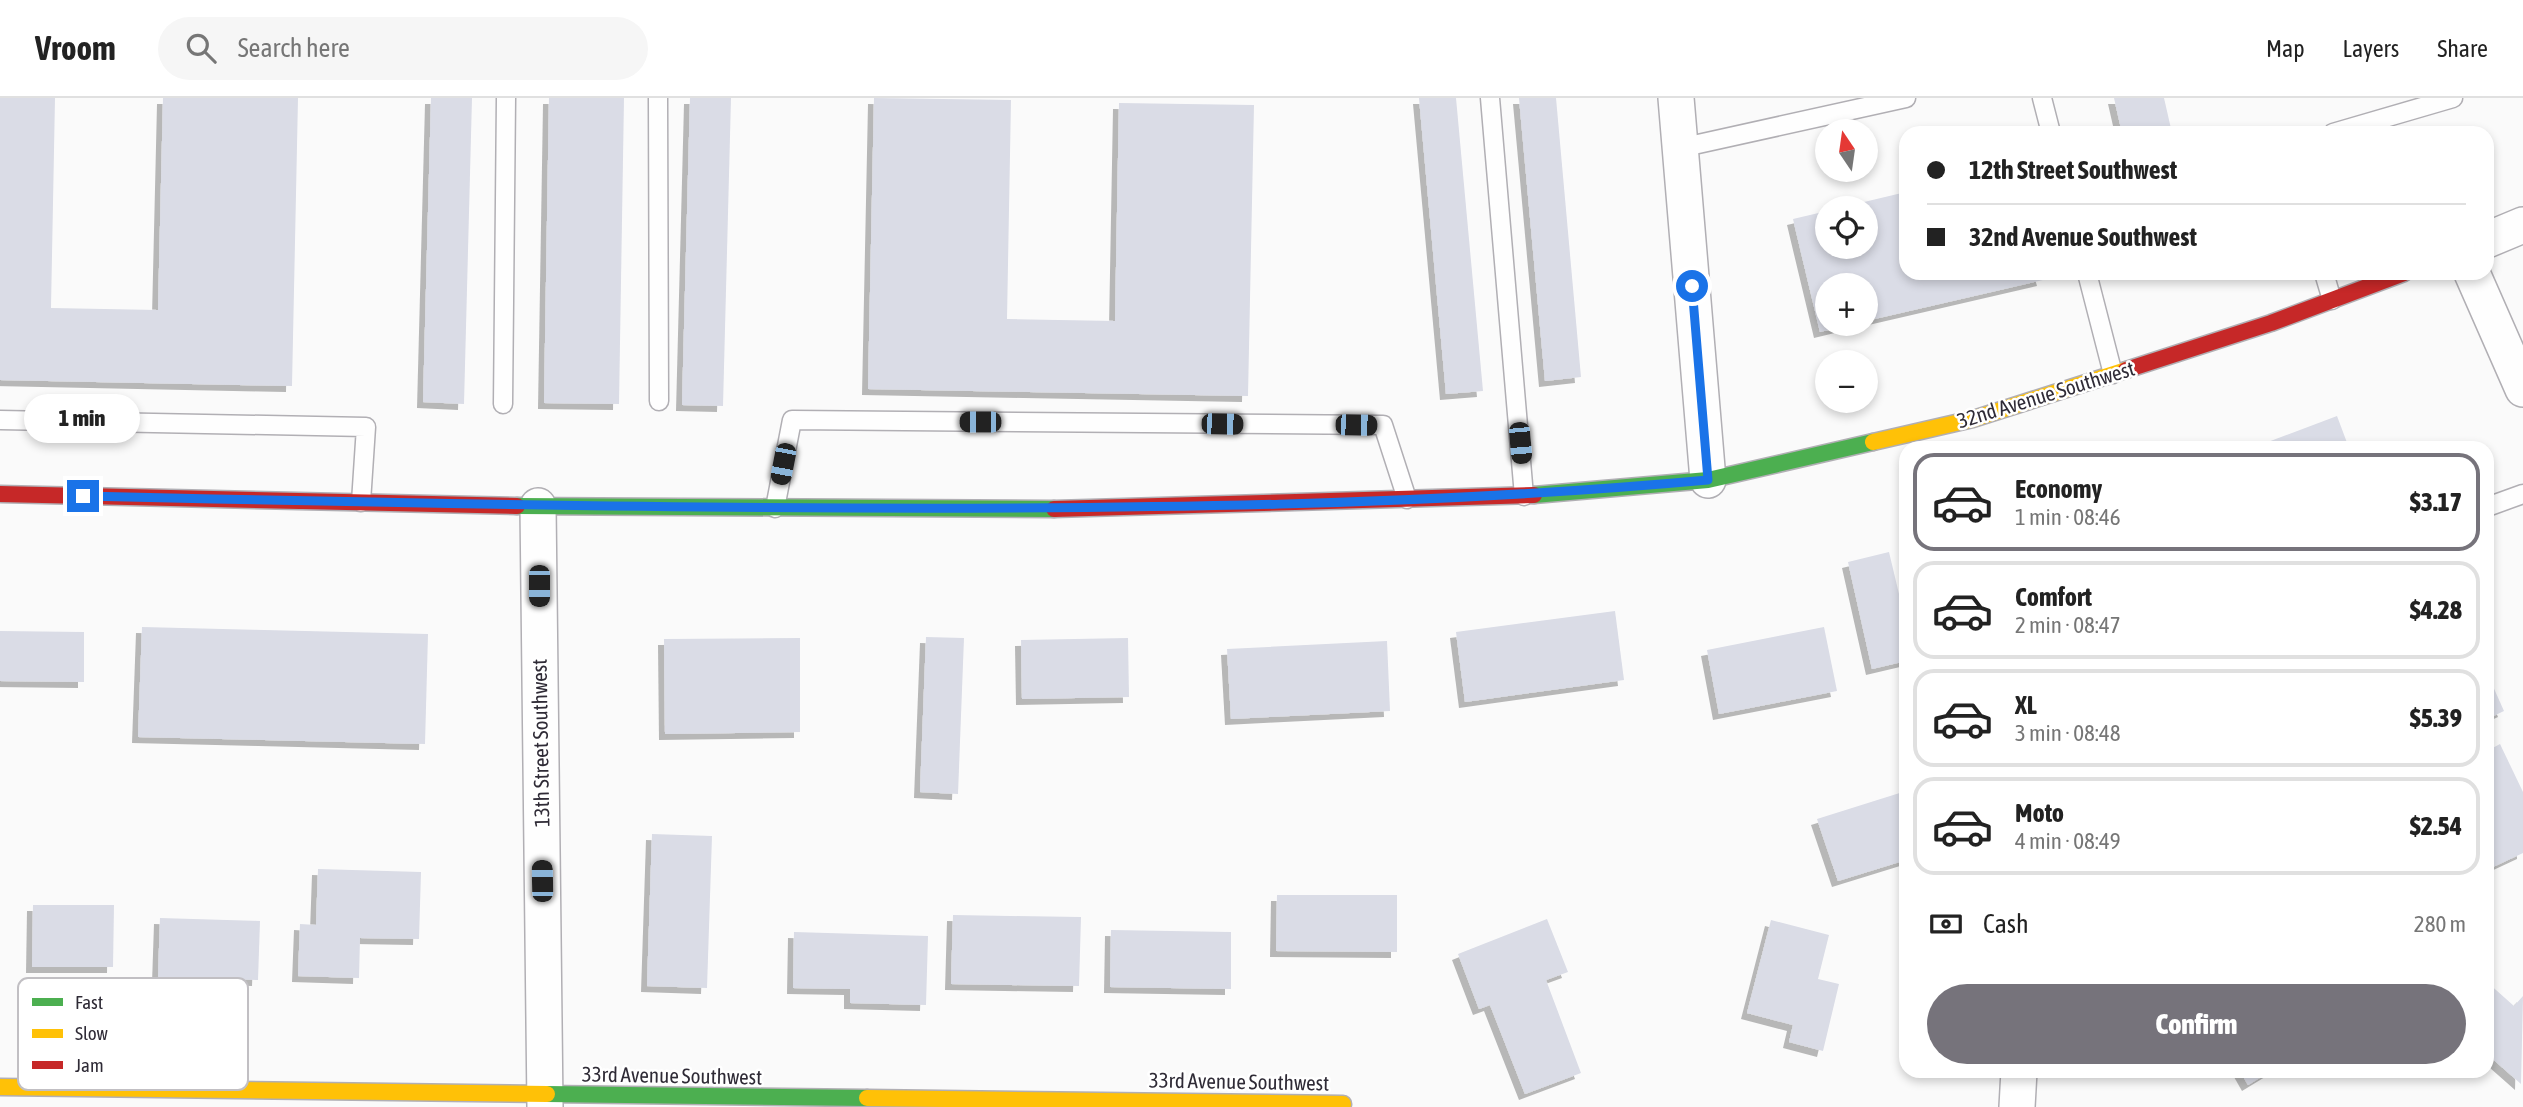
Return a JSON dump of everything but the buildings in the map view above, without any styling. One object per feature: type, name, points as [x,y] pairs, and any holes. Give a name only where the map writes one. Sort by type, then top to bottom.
[{"type":"street","points":[[1676,98],[1708,480]]},
{"type":"street","points":[[2494,237],[2523,225]]},
{"type":"street","name":"32nd Avenue Southwest","points":[[0,494],[538,506],[1112,509],[1524,496],[1708,480],[1973,419],[2385,280]]},
{"type":"street","points":[[2475,280],[2523,389]]},
{"type":"street","name":"13th Street Southwest","points":[[538,506],[545,1101]]},
{"type":"street","points":[[2017,1107],[2019,1078]]},
{"type":"street","name":"33rd Avenue Southwest","points":[[0,1087],[18,1087]]},
{"type":"street","name":"33rd Avenue Southwest","points":[[117,1090],[545,1101],[1343,1104]]},
{"type":"lane","points":[[503,404],[506,98]]},
{"type":"lane","points":[[658,98],[659,401]]},
{"type":"lane","points":[[1490,98],[1524,496]]},
{"type":"lane","points":[[1680,148],[1906,98]]},
{"type":"lane","points":[[2042,98],[2049,126]]},
{"type":"lane","points":[[2357,126],[2453,98]]},
{"type":"lane","points":[[2089,280],[2113,374]]},
{"type":"lane","points":[[2326,280],[2332,300]]},
{"type":"lane","points":[[0,420],[366,427],[360,502]]},
{"type":"lane","points":[[775,508],[792,420],[1382,425],[1407,499]]},
{"type":"lane","points":[[2494,504],[2523,494]]},
{"type":"traffic: fast","points":[[1534,495],[1708,480],[1873,442]]},
{"type":"traffic: fast","points":[[517,506],[1054,509]]},
{"type":"traffic: fast","points":[[547,1094],[867,1098]]},
{"type":"traffic: slow","points":[[1873,442],[1973,419],[2126,370]]},
{"type":"traffic: slow","points":[[0,1087],[18,1087]]},
{"type":"traffic: slow","points":[[234,1090],[547,1094]]},
{"type":"traffic: slow","points":[[867,1098],[1343,1104]]},
{"type":"traffic: jam","points":[[2126,370],[2271,323],[2385,280]]},
{"type":"traffic: jam","points":[[0,494],[517,506]]},
{"type":"traffic: jam","points":[[1054,509],[1534,495]]},
{"type":"route","points":[[83,496],[564,506],[1112,509],[1524,496],[1708,480],[1692,286]]}]
